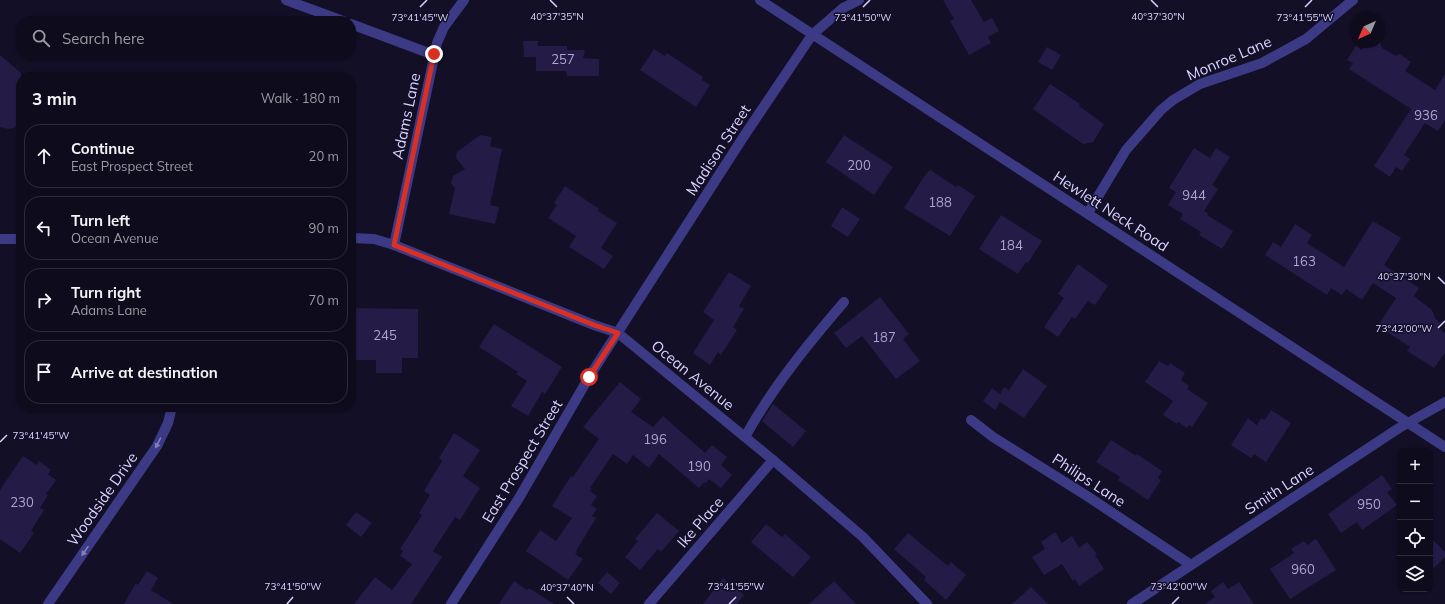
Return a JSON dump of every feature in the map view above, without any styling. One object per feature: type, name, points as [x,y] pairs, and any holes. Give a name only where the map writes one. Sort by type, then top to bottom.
[{"type":"street","points":[[286,0],[329,16]]},
{"type":"street","name":"Adams Lane","points":[[394,245],[437,43],[444,27],[464,0]]},
{"type":"street","name":"Hewlett Neck Road","points":[[760,0],[1445,447]]},
{"type":"street","name":"Madison Street","points":[[618,333],[744,136],[812,35],[843,8],[859,0]]},
{"type":"street","name":"Monroe Lane","points":[[1088,213],[1126,150],[1161,110],[1173,100],[1200,84],[1262,63],[1306,39],[1353,0]]},
{"type":"street","points":[[356,26],[434,54]]},
{"type":"street","name":"Ocean Avenue","points":[[356,238],[374,240],[394,245],[594,325],[618,333],[773,460],[862,537],[927,604]]},
{"type":"street","points":[[0,239],[16,239]]},
{"type":"street","points":[[745,437],[756,418],[814,336],[844,302]]},
{"type":"street","name":"East Prospect Street","points":[[451,604],[519,498],[589,377],[618,333]]},
{"type":"street","name":"Smith Lane","points":[[1132,604],[1409,423],[1445,402]]},
{"type":"street","name":"Woodside Drive","points":[[48,604],[157,446],[168,423],[171,412]]},
{"type":"street","name":"Philips Lane","points":[[971,420],[993,437],[1087,496],[1191,565]]},
{"type":"street","name":"Ike Place","points":[[649,604],[773,460]]},
{"type":"building","points":[[943,0],[971,0],[984,22],[992,18],[999,31],[988,37],[991,43],[969,55],[950,21],[954,19]]},
{"type":"building","points":[[523,41],[538,41],[538,46],[567,46],[567,50],[585,50],[583,58],[599,59],[599,76],[567,76],[566,71],[536,71],[536,57],[524,57]]},
{"type":"building","points":[[1047,47],[1061,55],[1052,70],[1038,62]]},
{"type":"building","points":[[1355,48],[1362,50],[1363,48],[1382,48],[1396,56],[1400,54],[1411,62],[1405,71],[1435,90],[1445,74],[1445,120],[1438,131],[1425,123],[1404,155],[1410,159],[1402,171],[1396,167],[1390,177],[1374,166],[1411,109],[1349,69],[1353,63],[1347,60]]},
{"type":"building","points":[[654,49],[665,56],[667,53],[703,77],[702,80],[710,85],[696,107],[640,70]]},
{"type":"building","points":[[0,55],[20,72],[16,72],[16,126],[8,129],[0,127]]},
{"type":"building","points":[[1050,84],[1080,104],[1079,106],[1104,124],[1093,142],[1083,144],[1033,109]]},
{"type":"building","points":[[480,135],[492,137],[490,146],[502,149],[490,205],[499,207],[495,224],[449,214],[455,188],[451,183],[453,176],[465,169],[456,158],[457,152]]},
{"type":"building","points":[[844,135],[893,167],[874,195],[826,162]]},
{"type":"building","points":[[1194,148],[1210,158],[1216,148],[1230,157],[1212,185],[1218,189],[1204,211],[1208,213],[1207,215],[1233,231],[1222,249],[1199,235],[1201,232],[1180,219],[1183,214],[1168,205],[1176,192],[1169,188]]},
{"type":"building","points":[[930,170],[956,187],[958,185],[975,196],[950,236],[904,208],[925,175]]},
{"type":"building","points":[[565,186],[599,209],[598,211],[617,223],[601,248],[613,256],[604,269],[569,247],[576,236],[548,218],[557,205],[554,203]]},
{"type":"building","points":[[842,207],[860,219],[848,237],[831,226]]},
{"type":"building","points":[[1001,215],[1042,241],[1028,263],[1026,262],[1018,274],[979,249]]},
{"type":"building","points":[[1373,221],[1401,238],[1384,265],[1419,288],[1414,296],[1432,310],[1435,318],[1441,324],[1438,328],[1445,333],[1445,353],[1434,368],[1407,351],[1410,347],[1378,326],[1396,298],[1373,283],[1362,300],[1346,289],[1342,295],[1331,288],[1327,295],[1265,255],[1273,242],[1281,247],[1295,224],[1312,235],[1307,243],[1344,267]]},
{"type":"building","points":[[1078,264],[1108,286],[1095,305],[1088,301],[1075,319],[1072,317],[1058,337],[1044,327],[1064,298],[1058,294]]},
{"type":"building","points":[[729,272],[751,286],[739,306],[744,309],[733,327],[737,330],[721,355],[718,352],[710,365],[693,353],[714,320],[703,312]]},
{"type":"building","points":[[880,297],[909,334],[903,339],[920,361],[896,379],[862,336],[846,348],[834,333]]},
{"type":"building","points":[[356,308],[418,309],[418,358],[402,358],[402,373],[376,373],[376,360],[356,360]]},
{"type":"building","points":[[494,324],[562,367],[545,394],[542,392],[528,416],[511,406],[527,381],[516,374],[518,372],[479,347]]},
{"type":"building","points":[[1159,361],[1168,366],[1170,363],[1185,373],[1181,380],[1189,386],[1187,389],[1208,403],[1192,427],[1189,425],[1187,428],[1178,422],[1177,424],[1163,415],[1173,401],[1145,382]]},
{"type":"building","points":[[1023,369],[1047,386],[1024,418],[1000,402],[995,410],[983,401],[992,388],[1000,394],[1004,387],[1009,390]]},
{"type":"building","points":[[620,382],[641,399],[631,412],[653,427],[663,416],[705,453],[712,445],[727,457],[721,465],[732,475],[721,488],[709,479],[699,488],[659,454],[649,468],[633,455],[627,464],[613,454],[590,488],[592,489],[590,491],[597,496],[591,505],[597,509],[592,516],[596,518],[575,554],[583,559],[568,580],[526,551],[540,530],[556,541],[572,518],[552,506],[571,476],[573,477],[599,439],[583,427]]},
{"type":"building","points":[[773,404],[806,431],[793,447],[762,421]]},
{"type":"building","points":[[1271,410],[1291,423],[1266,462],[1254,454],[1251,458],[1231,445],[1248,418],[1257,425],[1261,418],[1265,420]]},
{"type":"building","points":[[454,433],[480,450],[463,476],[480,488],[460,520],[455,517],[433,551],[442,557],[411,604],[354,604],[375,577],[392,590],[412,564],[400,556],[403,551],[400,549],[422,515],[419,513],[430,495],[424,491],[442,461],[439,458]]},
{"type":"building","points":[[1111,440],[1136,456],[1137,454],[1162,471],[1158,478],[1161,480],[1148,500],[1118,480],[1120,477],[1096,462]]},
{"type":"building","points":[[23,456],[37,465],[39,461],[51,470],[48,474],[56,480],[46,494],[48,495],[40,508],[44,510],[31,531],[34,533],[20,553],[0,539],[0,490]]},
{"type":"building","points":[[1382,475],[1392,489],[1387,492],[1397,505],[1362,530],[1357,522],[1341,533],[1328,514]]},
{"type":"building","points":[[356,512],[372,523],[361,537],[346,525]]},
{"type":"building","points":[[657,513],[679,531],[661,552],[658,549],[640,570],[625,557],[638,541],[635,539]]},
{"type":"building","points":[[766,524],[782,537],[785,534],[811,557],[793,577],[751,542]]},
{"type":"building","points":[[1055,532],[1062,543],[1072,536],[1079,548],[1087,542],[1097,554],[1095,555],[1104,569],[1079,586],[1075,579],[1073,581],[1062,564],[1044,575],[1032,557],[1045,549],[1041,542]]},
{"type":"building","points":[[908,533],[948,566],[951,562],[966,575],[946,600],[924,580],[926,577],[894,549]]},
{"type":"building","points":[[1316,539],[1336,570],[1290,599],[1270,569],[1294,553],[1291,549],[1304,541],[1307,545]]},
{"type":"building","points":[[1433,540],[1445,552],[1445,557],[1433,569]]},
{"type":"building","points":[[147,571],[158,578],[151,590],[173,604],[124,604],[136,583],[138,585]]},
{"type":"building","points":[[607,572],[620,583],[611,594],[598,583]]},
{"type":"building","points":[[723,578],[744,595],[737,604],[703,604]]},
{"type":"building","points":[[514,581],[527,590],[529,588],[554,604],[499,604]]},
{"type":"building","points":[[834,581],[856,604],[809,604],[832,583]]},
{"type":"building","points":[[1223,582],[1228,589],[1239,582],[1254,604],[1205,604],[1215,597],[1211,591]]},
{"type":"building","points":[[1031,587],[1048,604],[1012,604]]},
{"type":"route","points":[[434,54],[394,245],[594,325],[618,333],[589,377]]}]
